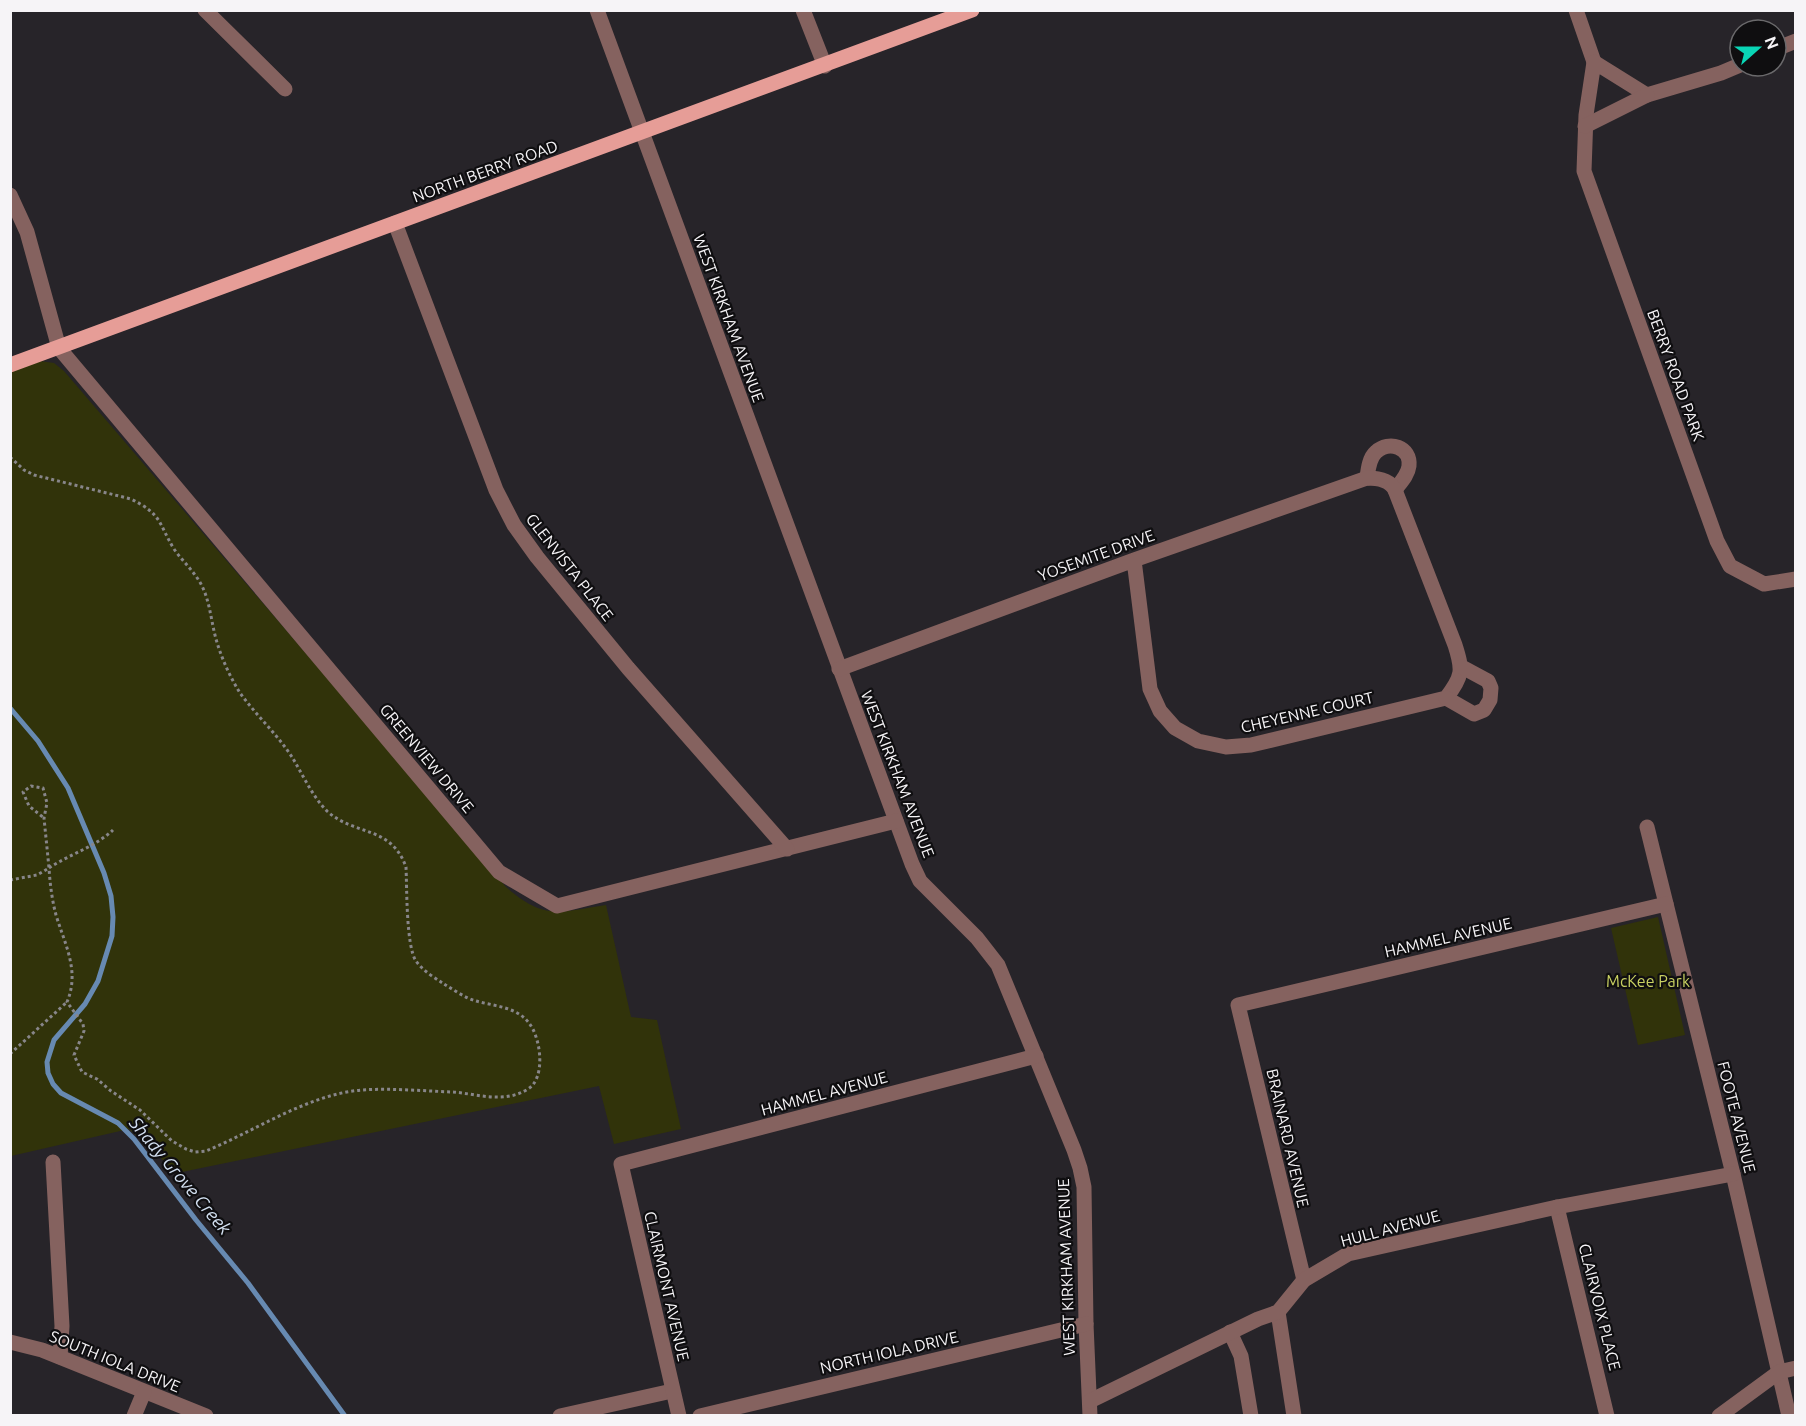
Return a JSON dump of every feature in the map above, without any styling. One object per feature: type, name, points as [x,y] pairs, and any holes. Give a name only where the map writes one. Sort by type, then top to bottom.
[{"type":"main road","name":"NORTH BERRY ROAD","points":[[10,365],[972,10]]},
{"type":"street","points":[[205,10],[285,89]]},
{"type":"street","name":"WEST KIRKHAM AVENUE","points":[[597,10],[920,881],[977,938],[998,965],[1080,1168],[1084,1187],[1090,1408]]},
{"type":"street","points":[[803,10],[825,66]]},
{"type":"street","name":"BERRY ROAD PARK","points":[[1576,10],[1594,62],[1585,126],[1584,171],[1717,541],[1730,566],[1764,584],[1796,579]]},
{"type":"street","points":[[1594,62],[1647,95]]},
{"type":"street","points":[[1585,126],[1647,95],[1728,70]]},
{"type":"street","points":[[10,195],[27,232],[59,348]]},
{"type":"street","name":"GLENVISTA PLACE","points":[[395,223],[496,490],[514,525],[627,668],[787,849]]},
{"type":"street","name":"GREENVIEW DRIVE","points":[[59,348],[499,872],[557,906],[896,821]]},
{"type":"street","points":[[1395,490],[1408,473],[1410,464],[1408,454],[1401,447],[1390,445],[1376,452],[1369,464],[1373,478],[1393,486],[1395,490],[1462,666],[1456,684],[1446,698],[1474,714],[1484,710],[1490,700],[1491,688],[1488,681],[1462,666]]},
{"type":"street","name":"YOSEMITE DRIVE","points":[[840,669],[1134,560],[1373,478]]},
{"type":"street","name":"CHEYENNE COURT","points":[[1134,560],[1150,689],[1160,711],[1175,728],[1198,741],[1226,747],[1251,745],[1446,698]]},
{"type":"street","name":"FOOTE AVENUE","points":[[1647,827],[1733,1174],[1789,1416]]},
{"type":"street","name":"HAMMEL AVENUE","points":[[1238,1005],[1666,904]]},
{"type":"street","name":"BRAINARD AVENUE","points":[[1238,1005],[1304,1280]]},
{"type":"street","name":"HAMMEL AVENUE","points":[[621,1164],[1036,1056]]},
{"type":"street","points":[[52,1162],[62,1326],[60,1357]]},
{"type":"street","name":"CLAIRMONT AVENUE","points":[[621,1164],[679,1416]]},
{"type":"street","name":"HULL AVENUE","points":[[1090,1408],[1230,1332],[1278,1312],[1304,1280],[1348,1254],[1557,1207],[1733,1174]]},
{"type":"street","name":"CLAIRVOIX PLACE","points":[[1557,1207],[1607,1416]]},
{"type":"street","points":[[1278,1312],[1294,1416]]},
{"type":"street","name":"NORTH IOLA DRIVE","points":[[700,1416],[1086,1324]]},
{"type":"street","points":[[1230,1332],[1241,1356],[1251,1416]]},
{"type":"street","name":"SOUTH IOLA DRIVE","points":[[10,1342],[60,1357],[206,1416]]},
{"type":"street","points":[[1719,1416],[1779,1372],[1796,1368]]},
{"type":"street","points":[[560,1416],[672,1391]]},
{"type":"street","points":[[134,1416],[144,1392]]},
{"type":"path","points":[[10,457],[24,470],[34,475],[131,499],[156,516],[174,548],[201,584],[207,598],[216,640],[232,679],[241,693],[291,757],[327,811],[392,844],[402,858],[406,867],[412,950],[415,960],[430,974],[460,994],[475,1001],[515,1012],[528,1021],[538,1041],[539,1070],[531,1088],[511,1096],[496,1098],[455,1092],[374,1090],[345,1093],[277,1117],[206,1151],[195,1152],[172,1141],[140,1110],[82,1071],[74,1055],[84,1031],[82,1024],[67,1002]]},
{"type":"path","points":[[11,1053],[67,1002],[73,984],[72,961],[51,896],[45,818],[47,803],[43,788],[31,786],[23,792],[29,806],[45,818]]},
{"type":"path","points":[[10,879],[37,875],[67,856],[103,839],[113,830]]},
{"type":"green space","points":[[40,361],[54,363],[64,371],[506,887],[531,905],[553,911],[606,905],[631,1017],[657,1020],[681,1129],[614,1144],[599,1086],[177,1173],[129,1129],[11,1156],[10,372]]},
{"type":"green space","name":"McKee Park","points":[[1658,917],[1685,1035],[1638,1045],[1611,928]]},
{"type":"waterway","name":"Shady Grove Creek","points":[[10,708],[38,741],[68,788],[104,873],[111,896],[112,936],[98,981],[85,1004],[54,1040],[47,1062],[48,1073],[53,1084],[61,1093],[118,1123],[134,1139],[248,1283],[345,1416]]}]
